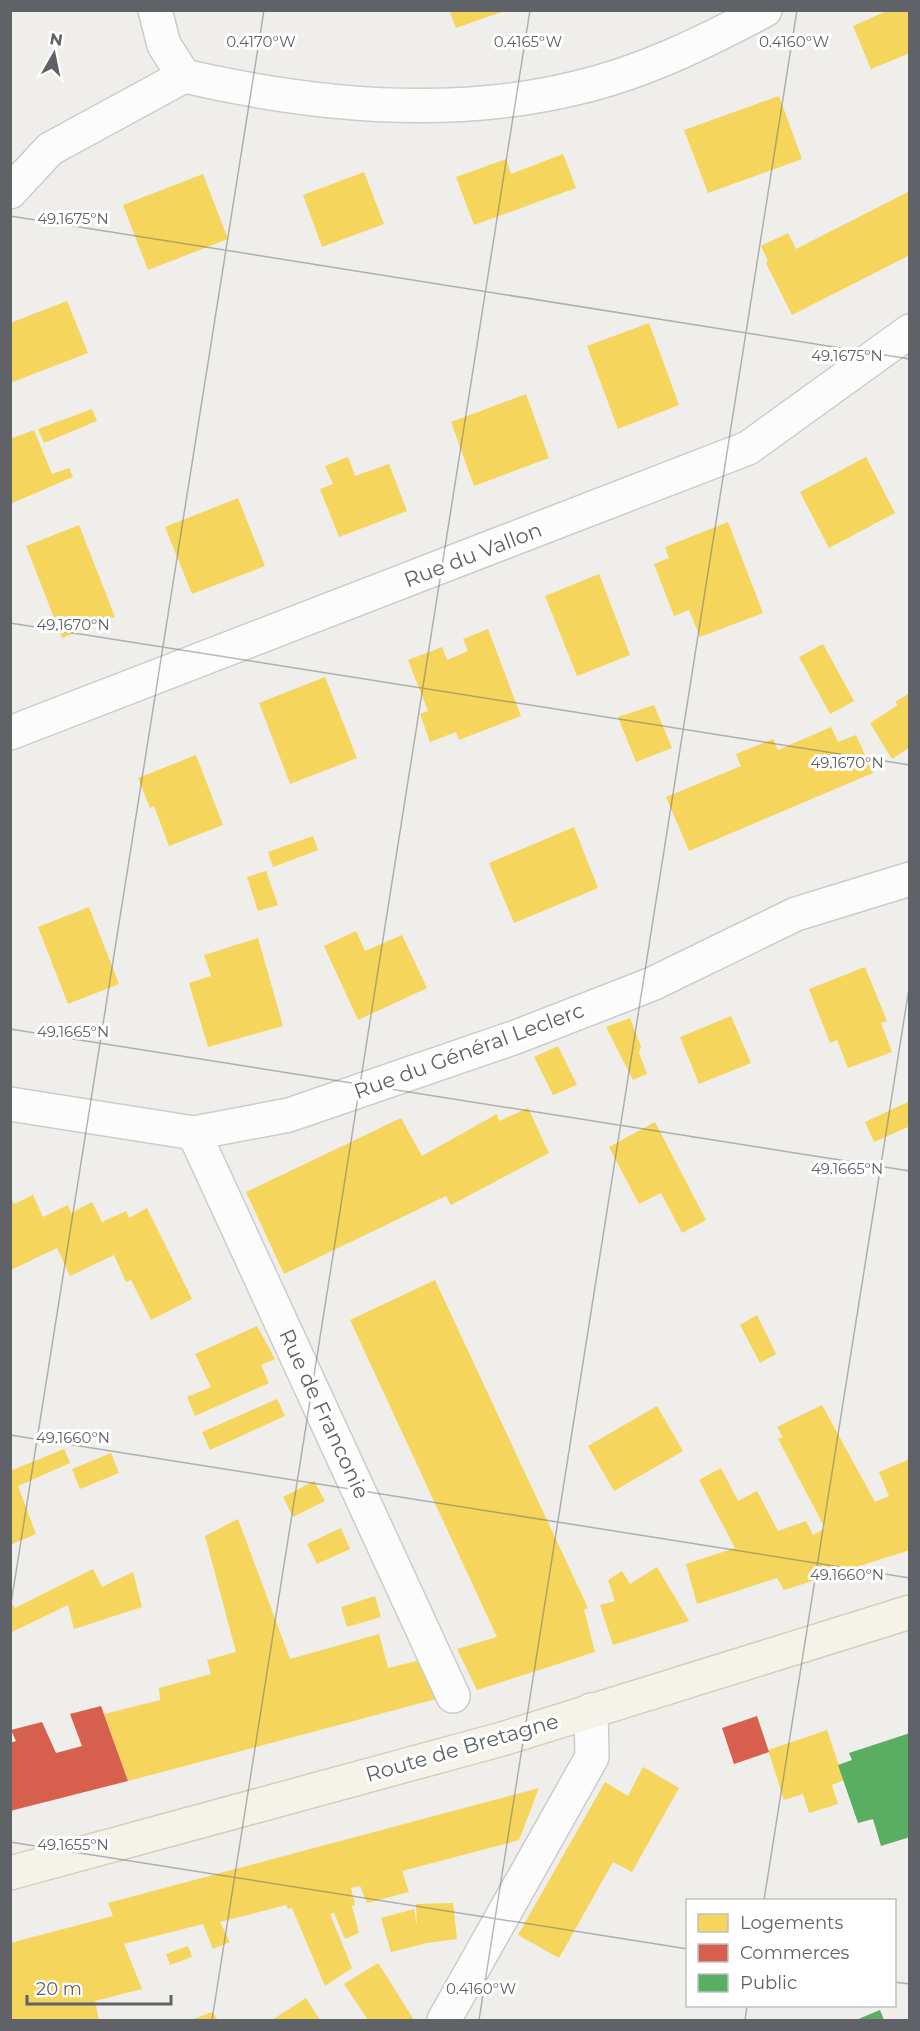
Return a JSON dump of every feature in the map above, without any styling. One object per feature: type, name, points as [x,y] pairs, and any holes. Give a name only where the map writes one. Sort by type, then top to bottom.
[{"type":"main road","name":"Route de Bretagne","points":[[10,1873],[502,1739],[909,1612]]},
{"type":"street","points":[[155,10],[164,45],[184,76]]},
{"type":"street","points":[[10,192],[50,148],[184,76],[252,92],[336,101],[423,104],[509,100],[577,88],[658,61],[765,10]]},
{"type":"street","name":"Rue du Vallon","points":[[10,733],[748,448],[909,331]]},
{"type":"street","name":"Rue du Général Leclerc","points":[[10,1104],[194,1133],[289,1115],[516,1037],[652,984],[796,914],[909,879]]},
{"type":"street","name":"Rue de Franconie","points":[[194,1133],[453,1696]]},
{"type":"street","points":[[444,2020],[592,1757],[591,1710]]},
{"type":"building: Logements","points":[[449,10],[504,10],[504,11],[456,28]]},
{"type":"building: Logements","points":[[889,10],[910,10],[910,53],[871,69],[853,26]]},
{"type":"building: Logements","points":[[779,96],[802,159],[708,193],[684,130]]},
{"type":"building: Logements","points":[[563,154],[576,188],[474,225],[456,177],[506,159],[511,174]]},
{"type":"building: Logements","points":[[364,172],[384,224],[322,247],[303,195]]},
{"type":"building: Logements","points":[[203,174],[228,239],[148,270],[123,205]]},
{"type":"building: Logements","points":[[910,191],[910,255],[792,315],[766,263],[768,261],[761,246],[788,233],[796,249]]},
{"type":"building: Logements","points":[[67,301],[88,353],[10,383],[10,323]]},
{"type":"building: Logements","points":[[649,323],[679,405],[618,429],[587,346]]},
{"type":"building: Logements","points":[[526,394],[549,458],[474,486],[451,422]]},
{"type":"building: Logements","points":[[92,409],[97,421],[44,443],[38,429]]},
{"type":"building: Logements","points":[[34,430],[52,474],[69,468],[73,477],[10,504],[10,439]]},
{"type":"building: Logements","points":[[348,457],[355,476],[389,464],[407,511],[339,537],[320,489],[333,484],[325,466]]},
{"type":"building: Logements","points":[[866,457],[895,513],[829,548],[800,492]]},
{"type":"building: Logements","points":[[238,498],[265,566],[192,594],[165,527]]},
{"type":"building: Logements","points":[[728,522],[763,613],[700,637],[689,610],[674,616],[654,564],[669,558],[665,547]]},
{"type":"building: Logements","points":[[79,525],[115,617],[62,638],[26,546]]},
{"type":"building: Logements","points":[[599,574],[630,655],[577,676],[545,596]]},
{"type":"building: Logements","points":[[488,629],[521,716],[459,740],[456,732],[430,742],[420,714],[428,711],[408,660],[442,647],[447,660],[468,651],[463,639]]},
{"type":"building: Logements","points":[[823,644],[854,701],[830,714],[799,657]]},
{"type":"building: Logements","points":[[325,677],[357,758],[290,784],[259,703]]},
{"type":"building: Logements","points":[[910,693],[910,747],[892,759],[870,723],[898,705],[895,702]]},
{"type":"building: Logements","points":[[654,705],[672,748],[636,762],[618,717]]},
{"type":"building: Logements","points":[[831,727],[838,742],[856,735],[873,773],[689,851],[666,797],[741,766],[736,754],[773,739],[778,750]]},
{"type":"building: Logements","points":[[196,755],[223,825],[169,846],[154,806],[150,808],[138,778]]},
{"type":"building: Logements","points":[[574,827],[598,888],[514,923],[489,863]]},
{"type":"building: Logements","points":[[313,836],[318,850],[273,867],[268,852]]},
{"type":"building: Logements","points":[[266,871],[278,905],[258,911],[247,877]]},
{"type":"building: Logements","points":[[89,907],[119,984],[68,1004],[38,927]]},
{"type":"building: Logements","points":[[356,931],[365,951],[402,935],[427,988],[358,1020],[324,946]]},
{"type":"building: Logements","points":[[258,938],[283,1026],[208,1047],[189,983],[211,976],[204,955]]},
{"type":"building: Logements","points":[[865,967],[887,1021],[881,1023],[892,1052],[848,1068],[837,1040],[830,1043],[809,989]]},
{"type":"building: Logements","points":[[731,1016],[751,1063],[699,1084],[680,1037]]},
{"type":"building: Logements","points":[[630,1018],[641,1047],[639,1053],[647,1074],[633,1080],[606,1027]]},
{"type":"building: Logements","points":[[558,1046],[577,1085],[553,1095],[534,1057]]},
{"type":"building: Logements","points":[[910,1101],[910,1126],[874,1142],[865,1122]]},
{"type":"building: Logements","points":[[528,1108],[549,1153],[451,1205],[446,1196],[284,1274],[246,1192],[401,1118],[422,1156],[497,1114],[499,1121]]},
{"type":"building: Logements","points":[[655,1122],[706,1220],[682,1233],[661,1193],[639,1204],[609,1147]]},
{"type":"building: Logements","points":[[33,1195],[43,1217],[68,1205],[71,1213],[92,1202],[102,1222],[126,1211],[129,1218],[147,1208],[192,1299],[151,1320],[131,1280],[126,1282],[114,1255],[70,1276],[57,1248],[11,1270],[10,1196],[14,1204]]},
{"type":"building: Logements","points":[[435,1280],[588,1608],[584,1610],[595,1652],[477,1690],[457,1649],[497,1637],[350,1320]]},
{"type":"building: Logements","points":[[757,1315],[776,1354],[760,1363],[740,1325]]},
{"type":"building: Logements","points":[[257,1326],[275,1359],[261,1365],[269,1383],[195,1416],[187,1397],[211,1387],[195,1354]]},
{"type":"building: Logements","points":[[277,1399],[285,1416],[210,1450],[202,1432]]},
{"type":"building: Logements","points":[[822,1405],[875,1502],[889,1496],[879,1472],[910,1459],[910,1550],[784,1590],[777,1578],[697,1604],[686,1564],[735,1548],[699,1480],[721,1468],[738,1501],[757,1491],[778,1531],[806,1521],[813,1535],[825,1528],[778,1439],[783,1437],[777,1427]]},
{"type":"building: Logements","points":[[657,1406],[683,1451],[614,1491],[588,1446]]},
{"type":"building: Logements","points":[[64,1449],[70,1463],[18,1486],[36,1534],[10,1545],[10,1471]]},
{"type":"building: Logements","points":[[111,1453],[119,1473],[80,1489],[72,1469]]},
{"type":"building: Logements","points":[[314,1481],[325,1501],[293,1517],[283,1497]]},
{"type":"building: Logements","points":[[238,1519],[290,1659],[379,1634],[388,1668],[421,1660],[436,1699],[128,1781],[104,1714],[160,1700],[159,1688],[211,1674],[207,1660],[236,1652],[205,1536]]},
{"type":"building: Logements","points":[[341,1528],[350,1549],[317,1564],[307,1544]]},
{"type":"building: Logements","points":[[657,1567],[689,1621],[613,1645],[600,1605],[615,1601],[608,1580],[622,1571],[630,1584]]},
{"type":"building: Logements","points":[[93,1569],[102,1587],[133,1572],[142,1607],[74,1629],[68,1605],[10,1633],[10,1601],[15,1608]]},
{"type":"building: Logements","points":[[375,1596],[381,1617],[347,1627],[341,1607]]},
{"type":"building: Logements","points":[[827,1730],[844,1780],[832,1785],[838,1804],[809,1813],[803,1794],[784,1800],[768,1750]]},
{"type":"building: Logements","points":[[643,1767],[679,1788],[632,1872],[613,1862],[559,1958],[518,1935],[605,1782],[628,1796]]},
{"type":"building: Logements","points":[[539,1788],[519,1840],[402,1871],[409,1892],[367,1903],[360,1886],[351,1888],[355,1905],[352,1906],[359,1933],[345,1939],[334,1913],[330,1914],[352,1968],[325,1986],[292,1908],[288,1909],[286,1905],[220,1922],[230,1942],[213,1949],[203,1924],[124,1944],[142,1989],[95,2001],[99,2020],[10,2020],[10,1943],[113,1916],[108,1903]]},
{"type":"building: Logements","points":[[453,1903],[457,1939],[427,1943],[391,1952],[381,1918],[414,1909],[417,1926],[416,1904]]},
{"type":"building: Logements","points":[[188,1946],[192,1957],[170,1965],[166,1954]]},
{"type":"building: Logements","points":[[378,1963],[414,2020],[368,2020],[344,1984]]},
{"type":"building: Logements","points":[[306,1998],[320,2020],[272,2020]]},
{"type":"building: Logements","points":[[212,2012],[218,2020],[190,2020]]},
{"type":"building: Commerces","points":[[101,1706],[128,1781],[10,1811],[10,1743],[16,1741],[11,1730],[42,1722],[56,1753],[82,1746],[70,1714]]},
{"type":"building: Commerces","points":[[757,1716],[769,1752],[734,1764],[722,1728]]},
{"type":"building: Public","points":[[910,1733],[910,1837],[881,1846],[873,1819],[858,1823],[838,1765],[852,1760],[849,1753]]},
{"type":"building: Public","points":[[880,2010],[884,2020],[856,2020]]}]
